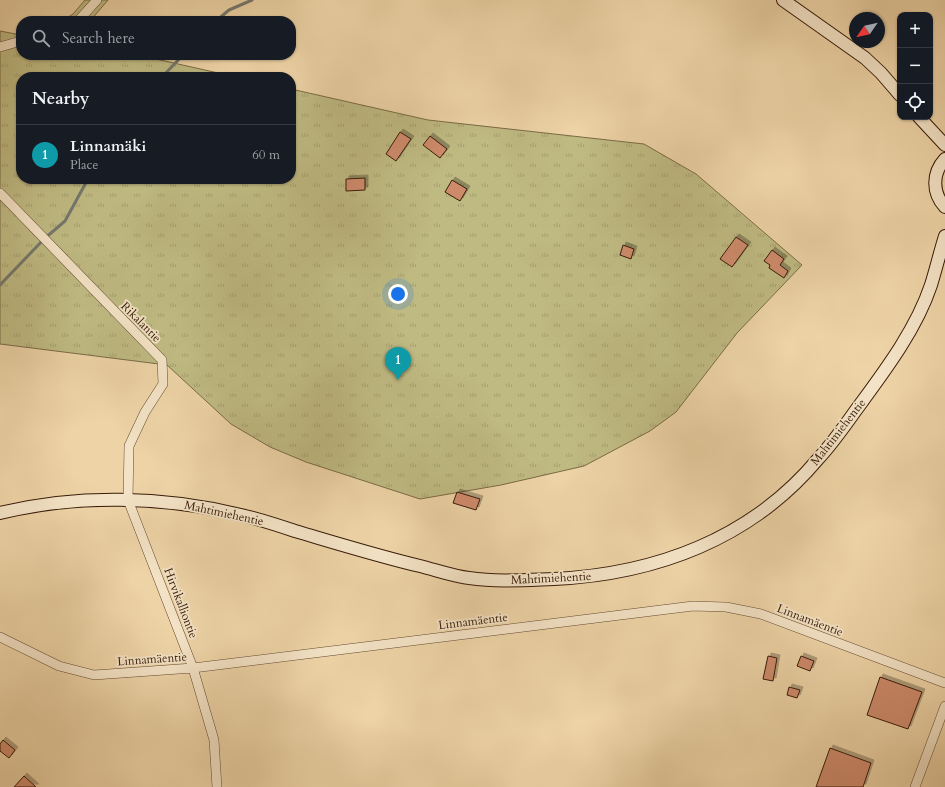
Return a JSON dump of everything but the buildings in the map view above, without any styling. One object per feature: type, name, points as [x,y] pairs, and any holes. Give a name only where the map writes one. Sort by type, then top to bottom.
[{"type":"main road","points":[[783,0],[865,58],[881,73],[897,92]]},
{"type":"main road","points":[[922,120],[945,145]]},
{"type":"main road","points":[[945,159],[938,168],[935,180],[936,194],[945,207]]},
{"type":"main road","name":"Mahtimiehentie","points":[[0,513],[57,503],[128,500],[176,504],[241,514],[380,556],[467,578],[512,581],[567,578],[609,575],[650,566],[694,550],[731,532],[764,510],[816,462],[877,381],[920,311],[931,286],[945,236]]},
{"type":"street","points":[[83,16],[97,0]]},
{"type":"street","points":[[0,47],[16,42]]},
{"type":"street","name":"Rikalantie","points":[[0,194],[162,360],[163,384],[144,412],[129,446],[128,500]]},
{"type":"street","name":"Hirvikalliontie","points":[[128,500],[193,668],[214,740],[217,787]]},
{"type":"street","name":"Linnamäentie","points":[[0,637],[58,666],[94,675],[193,668],[693,606],[726,607],[761,614],[945,683]]},
{"type":"street","points":[[915,787],[945,706]]},
{"type":"green space","points":[[85,0],[108,0],[94,16],[70,16]]},
{"type":"green space","points":[[0,31],[16,34],[16,60],[160,60],[214,72],[16,72],[16,184],[296,184],[296,90],[428,120],[644,144],[696,174],[802,265],[737,333],[676,412],[650,431],[584,466],[501,485],[420,499],[306,462],[270,447],[231,424],[167,365],[0,344]]},
{"type":"waterway","points":[[222,16],[229,10],[252,0]]},
{"type":"waterway","points":[[167,72],[178,60]]},
{"type":"waterway","points":[[0,285],[44,239],[65,221],[85,184]]},
{"type":"place","name":"Linnamäki","points":[[398,380]]}]
